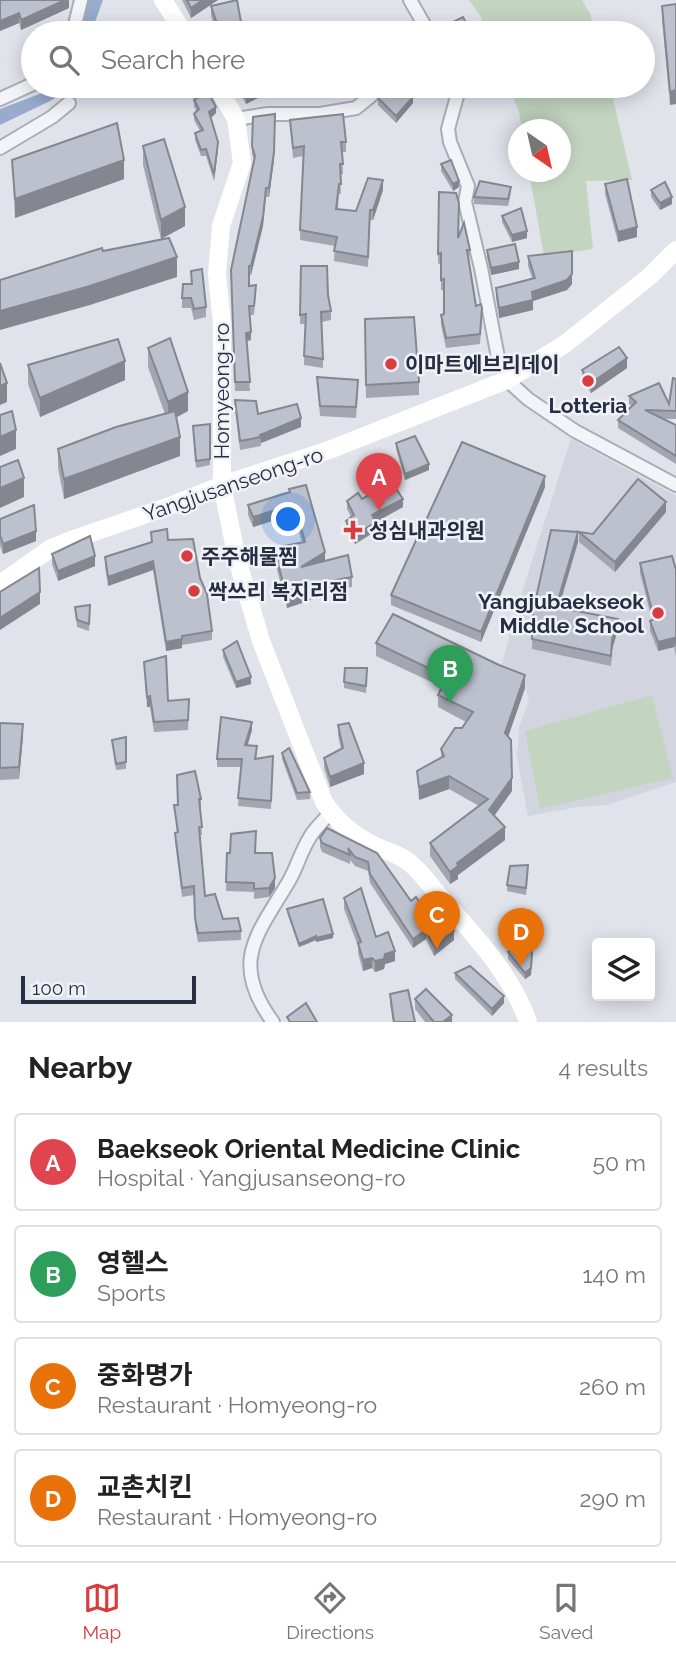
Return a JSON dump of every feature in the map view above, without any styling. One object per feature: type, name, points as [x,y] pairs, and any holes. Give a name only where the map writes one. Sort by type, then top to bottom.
[{"type":"street","points":[[75,21],[81,0]]},
{"type":"street","points":[[163,0],[176,21]]},
{"type":"street","points":[[410,0],[422,21]]},
{"type":"street","points":[[0,99],[21,89]]},
{"type":"street","name":"Homyeong-ro","points":[[224,98],[236,120],[242,163],[221,226],[217,274],[222,324],[222,485],[237,559],[261,641],[330,812],[371,844],[397,854],[417,870],[493,959],[519,999],[528,1022]]},
{"type":"street","points":[[236,120],[268,114],[320,114],[356,107],[368,98]]},
{"type":"street","points":[[457,98],[448,129],[450,142],[468,186],[465,202],[499,363],[507,380],[528,399],[577,432],[676,485]]},
{"type":"street","points":[[0,148],[52,117],[69,103]]},
{"type":"street","name":"Yangjusanseong-ro","points":[[0,584],[51,548],[222,485],[330,450],[507,380],[565,344],[640,284],[676,250]]},
{"type":"street","points":[[272,1022],[251,983],[250,956],[255,936],[292,876],[311,835],[330,812]]},
{"type":"shaded area","points":[[571,439],[676,496],[676,782],[607,805],[528,816],[517,756],[519,727],[529,700],[525,684],[501,667]]},
{"type":"green space","points":[[469,0],[582,0],[592,21],[482,21]]},
{"type":"green space","points":[[514,98],[613,98],[632,180],[586,181],[593,249],[544,256],[531,182],[571,182],[571,119],[520,119]]},
{"type":"green space","points":[[652,695],[673,778],[540,809],[525,731]]},
{"type":"water","points":[[87,0],[103,0],[95,21],[82,21]]},
{"type":"water","points":[[29,98],[55,98],[0,125],[0,109]]},
{"type":"building","points":[[0,0],[65,0],[21,20],[19,13],[0,21]]},
{"type":"building","points":[[187,0],[203,0],[191,8]]},
{"type":"building","points":[[237,0],[241,21],[216,21],[211,6]]},
{"type":"building","points":[[676,4],[676,90],[670,92],[662,6]]},
{"type":"building","points":[[211,98],[216,107],[209,112],[218,142],[214,174],[206,149],[201,150],[195,133],[203,130],[194,114],[199,109],[194,100]]},
{"type":"building","points":[[378,98],[412,98],[396,116]]},
{"type":"building","points":[[275,114],[269,188],[266,188],[263,217],[249,266],[249,286],[256,285],[254,306],[249,306],[251,332],[246,333],[250,382],[235,382],[231,270],[255,156],[252,146],[253,117]]},
{"type":"building","points":[[343,114],[346,142],[341,142],[343,164],[340,164],[341,184],[336,209],[356,211],[368,178],[383,180],[373,210],[370,210],[368,257],[334,251],[337,237],[300,230],[304,146],[293,148],[290,120]]},
{"type":"building","points":[[117,123],[124,160],[15,199],[12,160]]},
{"type":"building","points":[[164,139],[185,207],[161,220],[143,146]]},
{"type":"building","points":[[451,160],[459,181],[453,184],[441,164]]},
{"type":"building","points":[[627,179],[637,227],[618,232],[605,184]]},
{"type":"building","points":[[480,181],[511,187],[508,199],[474,197]]},
{"type":"building","points":[[665,182],[672,197],[660,203],[651,190]]},
{"type":"building","points":[[439,192],[456,193],[459,203],[458,238],[464,223],[476,306],[481,304],[482,308],[480,334],[446,338],[441,315],[444,314],[444,279],[441,280],[441,253],[438,254]]},
{"type":"building","points":[[521,208],[527,231],[512,235],[502,216]]},
{"type":"building","points":[[169,238],[177,257],[90,286],[0,311],[0,280],[102,248],[103,251]]},
{"type":"building","points":[[515,244],[519,262],[491,268],[487,250]]},
{"type":"building","points":[[572,251],[572,274],[567,280],[532,292],[533,300],[499,308],[496,288],[535,278],[528,256]]},
{"type":"building","points":[[301,266],[327,266],[331,311],[321,312],[323,359],[304,356],[306,314],[300,315]]},
{"type":"building","points":[[202,269],[206,307],[194,309],[191,298],[182,298],[183,284],[192,284],[191,271]]},
{"type":"building","name":"이마트에브리데이","points":[[414,317],[419,382],[366,385],[365,319]]},
{"type":"building","points":[[170,338],[188,392],[168,402],[148,348]]},
{"type":"building","points":[[118,339],[125,361],[40,398],[28,365]]},
{"type":"building","points":[[619,347],[627,358],[591,383],[582,370]]},
{"type":"building","points":[[0,363],[7,383],[0,386]]},
{"type":"building","points":[[317,377],[358,380],[356,407],[320,406]]},
{"type":"building","points":[[673,378],[676,379],[676,411],[645,410],[676,425],[676,456],[618,420],[636,402],[629,396],[659,383],[669,404]]},
{"type":"building","points":[[235,400],[256,401],[258,414],[297,404],[301,418],[260,435],[261,437],[240,441]]},
{"type":"building","points":[[12,411],[16,430],[0,437],[0,415]]},
{"type":"building","points":[[175,411],[180,437],[64,479],[58,449],[116,427]]},
{"type":"building","points":[[210,424],[210,459],[196,461],[193,426]]},
{"type":"building","points":[[415,436],[429,464],[405,474],[396,443]]},
{"type":"building","points":[[462,442],[545,476],[481,632],[391,595],[424,523],[428,521],[427,518]]},
{"type":"building","points":[[18,460],[24,478],[0,488],[0,467]]},
{"type":"building","points":[[638,479],[666,502],[615,562],[579,532],[593,534]]},
{"type":"building","points":[[391,481],[403,499],[372,515],[376,522],[355,535],[346,521],[354,515],[347,501],[358,493],[362,499]]},
{"type":"building","points":[[306,485],[325,552],[301,567],[348,555],[352,577],[310,585],[311,590],[287,598],[274,548],[305,542],[294,504],[253,517],[248,505]]},
{"type":"building","points":[[34,505],[36,531],[3,544],[0,519]]},
{"type":"building","points":[[167,529],[168,540],[193,539],[200,578],[207,594],[212,631],[182,636],[182,639],[166,642],[153,561],[108,577],[105,557],[152,542],[151,532]]},
{"type":"building","points":[[551,530],[578,532],[556,607],[618,619],[611,656],[532,639],[533,612]]},
{"type":"building","points":[[90,536],[95,556],[58,571],[52,554]]},
{"type":"building","points":[[672,556],[676,570],[676,646],[674,638],[658,642],[650,621],[654,619],[640,563]]},
{"type":"building","points":[[39,568],[40,592],[0,618],[0,592]]},
{"type":"building","points":[[90,605],[89,624],[77,620],[75,607]]},
{"type":"building","points":[[393,614],[525,675],[505,733],[511,740],[512,778],[489,810],[505,827],[457,863],[458,866],[450,872],[430,843],[488,799],[449,776],[419,787],[417,771],[444,756],[441,749],[455,728],[462,728],[473,712],[438,695],[447,677],[376,643]]},
{"type":"building","points":[[237,641],[251,677],[236,682],[223,650]]},
{"type":"building","points":[[166,656],[168,701],[189,699],[188,720],[154,722],[150,696],[147,697],[144,662]]},
{"type":"building","points":[[345,668],[367,668],[366,686],[344,682]]},
{"type":"building","points":[[221,717],[252,722],[245,745],[257,746],[255,759],[273,756],[271,801],[238,798],[242,759],[217,759]]},
{"type":"building","points":[[0,723],[23,724],[19,767],[0,768]]},
{"type":"building","points":[[349,723],[364,763],[330,777],[324,758],[343,748],[338,725]]},
{"type":"building","points":[[126,737],[126,762],[116,764],[112,740]]},
{"type":"building","points":[[289,748],[310,792],[297,793],[282,753]]},
{"type":"building","points":[[195,771],[201,799],[202,827],[199,827],[205,896],[215,894],[223,919],[238,918],[241,931],[198,933],[194,886],[182,888],[175,833],[178,832],[174,805],[178,805],[177,775]]},
{"type":"building","points":[[327,828],[377,853],[411,901],[416,897],[436,927],[444,921],[454,931],[434,947],[426,930],[413,939],[370,874],[368,862],[355,857],[348,848],[350,855],[322,843],[320,838]]},
{"type":"building","points":[[256,831],[255,853],[272,853],[275,878],[269,888],[254,889],[254,883],[226,882],[231,834]]},
{"type":"building","points":[[528,865],[526,888],[507,885],[510,866]]},
{"type":"building","points":[[361,888],[376,937],[388,932],[395,951],[385,954],[384,959],[363,960],[358,943],[361,942],[344,898]]},
{"type":"building","points":[[323,899],[333,934],[316,936],[299,944],[287,909]]},
{"type":"building","points":[[526,937],[532,953],[531,968],[525,973],[508,952]]},
{"type":"building","points":[[470,966],[504,996],[492,1009],[455,973]]},
{"type":"building","points":[[426,989],[452,1015],[443,1022],[434,1022],[415,999]]},
{"type":"building","points":[[408,990],[415,1022],[394,1022],[390,994]]},
{"type":"building","points":[[306,1003],[317,1022],[290,1022],[287,1017]]},
{"type":"place","name":"이마트에브리데이","points":[[391,364]]},
{"type":"place","name":"Lotteria","points":[[588,381]]},
{"type":"place","name":"Baekseok Oriental Medicine Clinic","points":[[379,511]]},
{"type":"place","name":"성심내과의원","points":[[353,530]]},
{"type":"place","name":"주주해물찜","points":[[187,556]]},
{"type":"place","name":"싹쓰리 복지리점","points":[[194,591]]},
{"type":"place","name":"Yangjubaekseok Middle School","points":[[658,613]]},
{"type":"place","name":"영헬스","points":[[450,703]]},
{"type":"place","name":"중화명가","points":[[437,949]]},
{"type":"place","name":"교촌치킨","points":[[521,966]]}]
